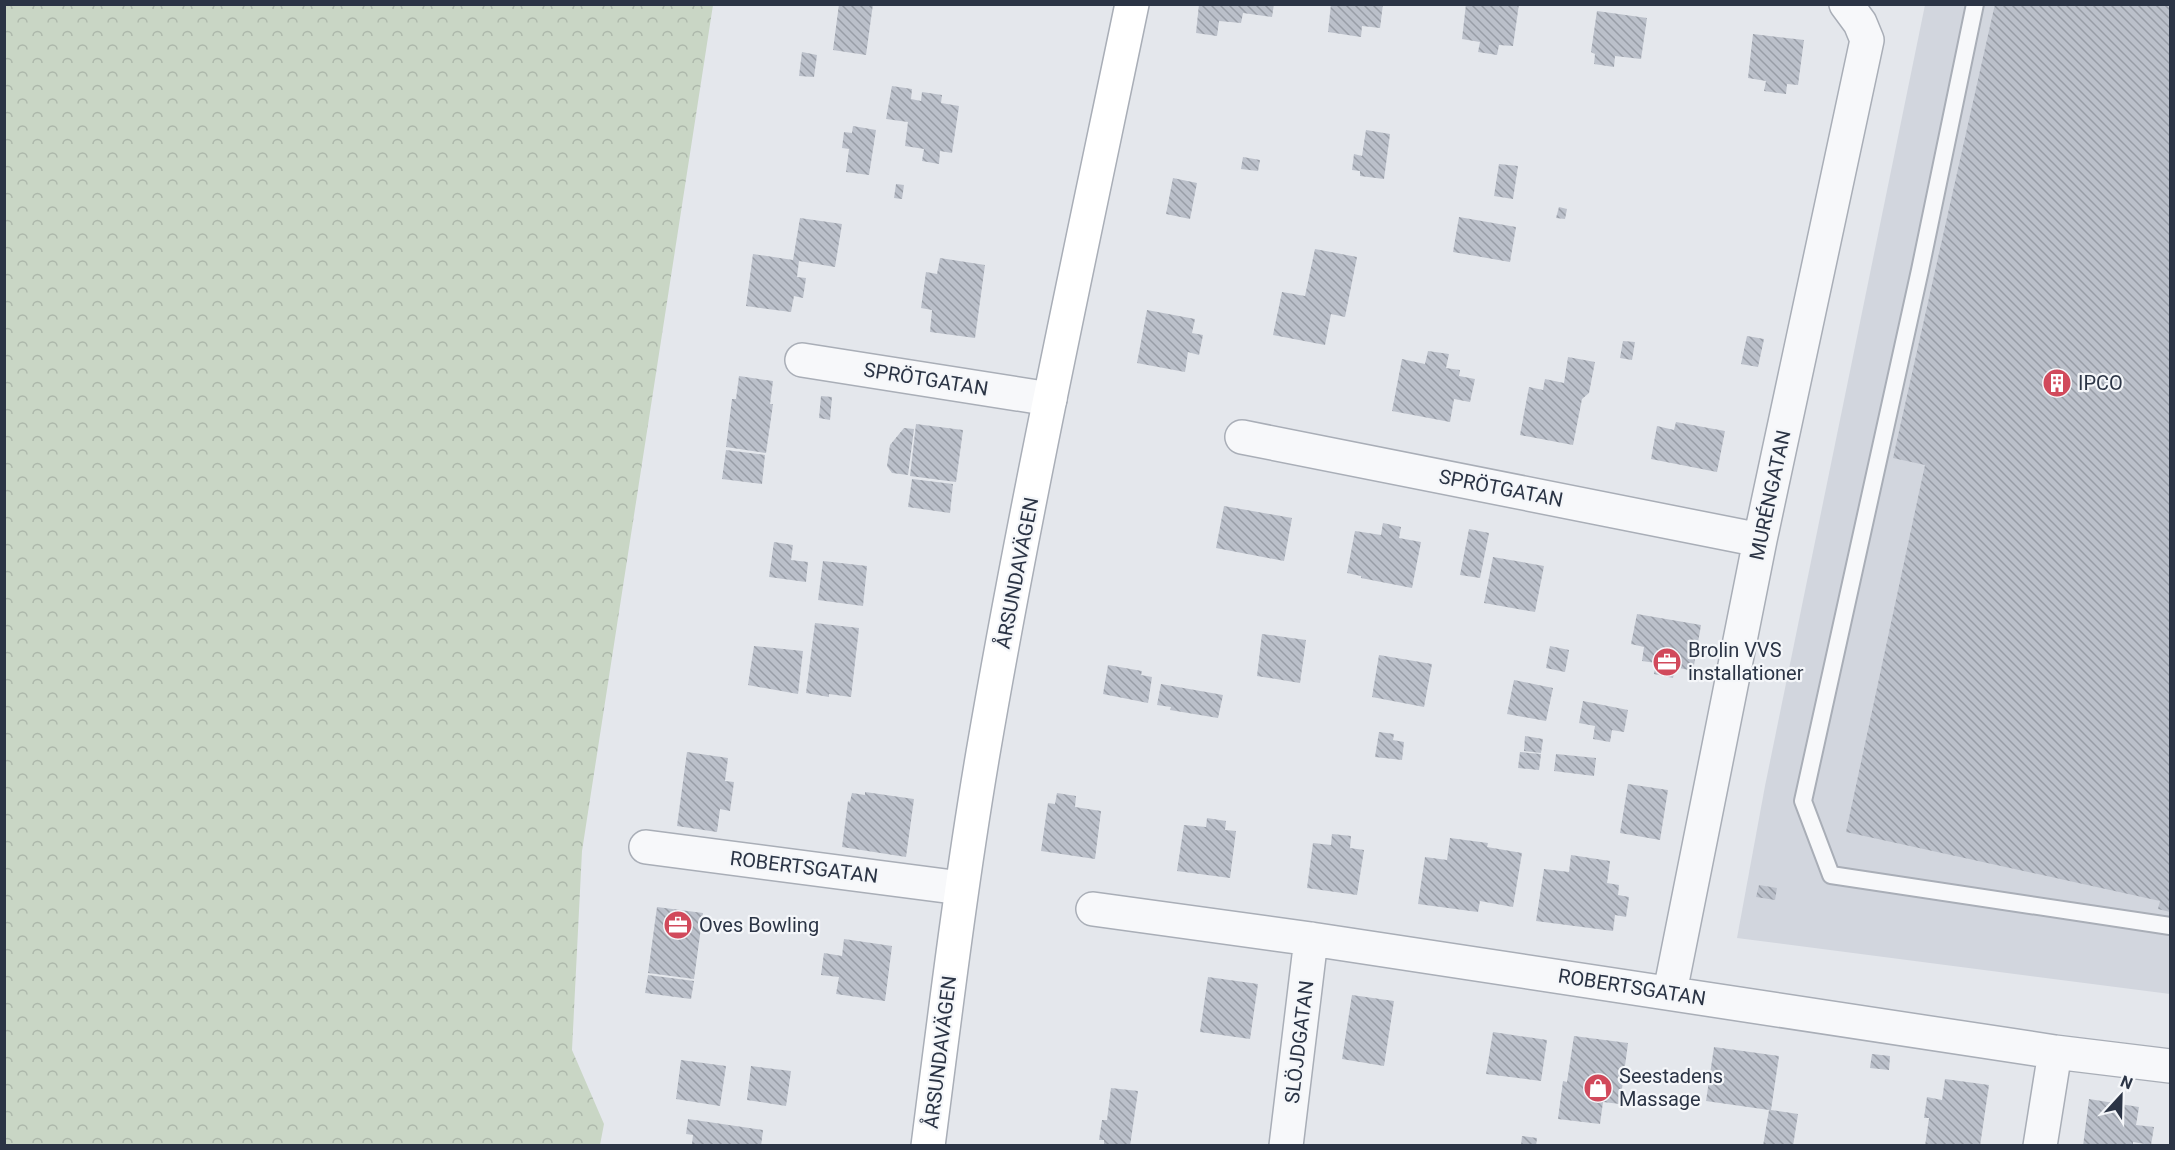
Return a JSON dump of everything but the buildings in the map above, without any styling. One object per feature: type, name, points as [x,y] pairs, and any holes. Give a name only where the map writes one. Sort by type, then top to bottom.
[{"type":"main road","name":"ÅRSUNDAVÄGEN","points":[[928,1146],[961,888],[983,752],[1050,399],[1132,4]]},
{"type":"street","name":"MURÉNGATAN","points":[[1670,993],[1760,540],[1867,40],[1860,23],[1846,4]]},
{"type":"street","name":"SPRÖTGATAN","points":[[801,360],[1050,399]]},
{"type":"street","name":"SPRÖTGATAN","points":[[1242,437],[1760,540]]},
{"type":"street","name":"ROBERTSGATAN","points":[[646,847],[961,888]]},
{"type":"street","name":"ROBERTSGATAN","points":[[1093,909],[1311,939],[2055,1052],[2170,1066]]},
{"type":"street","name":"SLÖJDGATAN","points":[[1286,1146],[1311,939]]},
{"type":"street","points":[[2040,1146],[2055,1052]]},
{"type":"lane","points":[[1975,4],[1920,270],[1803,801],[1831,875],[2170,926]]},
{"type":"shaded area","name":"IPCO","points":[[1925,5],[2170,5],[2170,994],[1737,938],[1765,786]]},
{"type":"green space","points":[[5,4],[713,5],[582,851],[572,1050],[604,1124],[600,1145],[5,1145]]},
{"type":"place","name":"IPCO","points":[[2057,383]]},
{"type":"place","name":"Brolin VVS installationer","points":[[1667,662]]},
{"type":"place","name":"Oves Bowling","points":[[678,925]]},
{"type":"place","name":"Seestadens Massage","points":[[1598,1088]]}]
